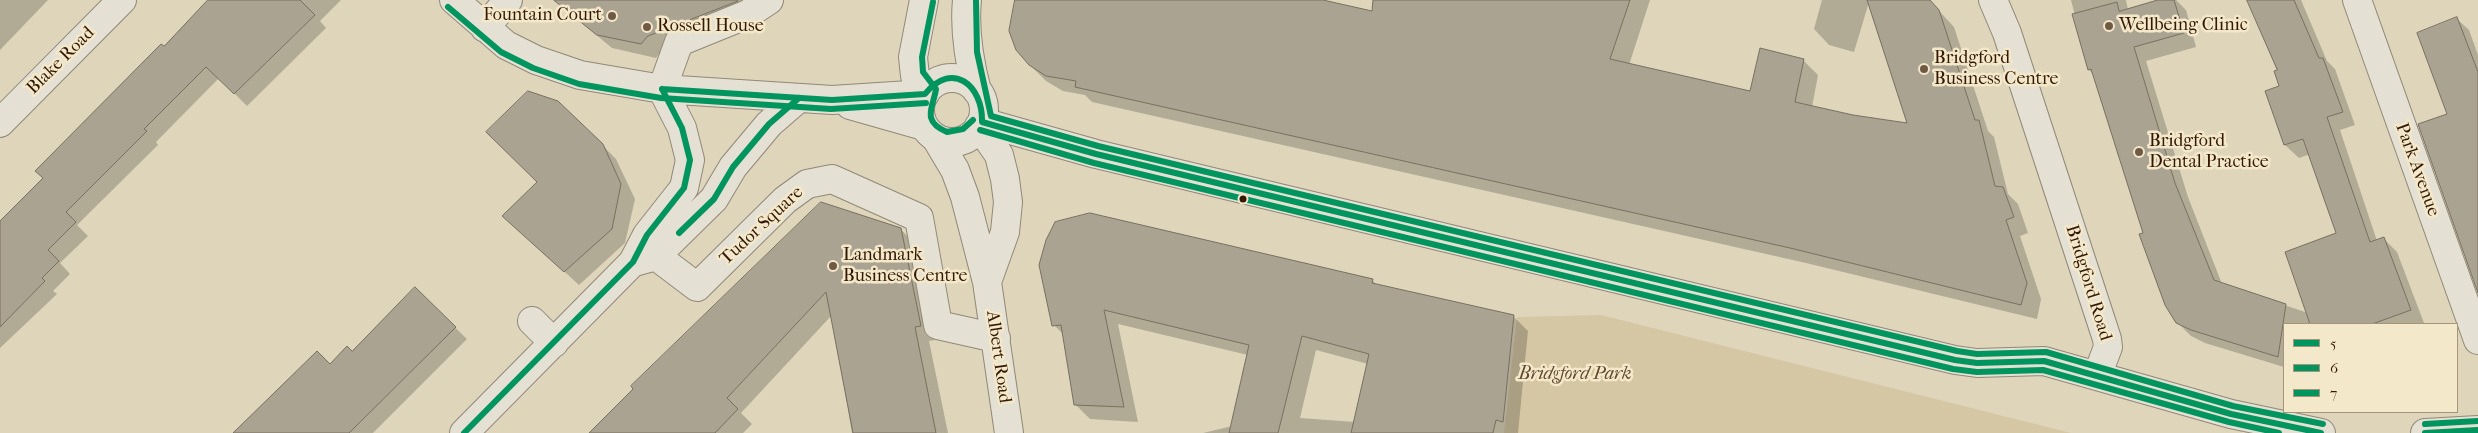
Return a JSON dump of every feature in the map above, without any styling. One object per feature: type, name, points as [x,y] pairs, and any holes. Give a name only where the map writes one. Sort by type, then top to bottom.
[{"type":"street","name":"Blake Road","points":[[0,123],[122,0]]},
{"type":"street","points":[[454,0],[485,28],[518,51],[580,75],[662,89],[832,100],[926,92],[942,80],[952,78],[961,80],[977,91]]},
{"type":"street","points":[[485,28],[508,0]]},
{"type":"street","points":[[645,259],[647,235],[684,188],[690,160],[682,128],[662,89],[679,42],[748,14],[769,0]]},
{"type":"street","points":[[924,0],[913,57],[915,76],[926,92]]},
{"type":"street","points":[[832,100],[930,132],[946,142],[965,140],[981,124],[984,111],[971,70],[965,26],[967,0]]},
{"type":"street","name":"Bridgford Road","points":[[1993,0],[2019,70],[2106,339],[2108,347],[2097,376]]},
{"type":"street","name":"Park Avenue","points":[[2357,0],[2478,340]]},
{"type":"street","points":[[926,92],[920,110],[930,132]]},
{"type":"street","points":[[464,433],[554,343],[645,259],[714,199],[733,167],[768,124],[799,98]]},
{"type":"street","points":[[981,124],[1096,154],[1956,360],[1978,363],[2044,361],[2231,414],[2321,433]]},
{"type":"street","name":"Albert Road","points":[[981,124],[999,155],[1008,202],[1005,232],[987,282]]},
{"type":"street","name":"Albert Road","points":[[930,132],[955,170],[965,197],[987,282],[1009,433]]},
{"type":"street","name":"Tudor Square","points":[[645,259],[697,287],[785,200],[807,184],[832,179],[919,218],[938,325],[996,338]]},
{"type":"street","points":[[532,321],[554,343]]},
{"type":"street","points":[[2425,433],[2478,430]]},
{"type":"green space","name":"Bridgford Park","points":[[1601,315],[2071,433],[1504,433],[1517,317]]},
{"type":"building","points":[[208,0],[300,0],[315,15],[234,94],[206,67],[144,129],[147,131],[66,212],[76,222],[48,250],[59,261],[42,278],[45,281],[0,327],[0,221],[43,178],[35,171],[161,44],[164,46]]},
{"type":"building","points":[[554,0],[738,1],[648,36],[641,44],[597,35]]},
{"type":"building","points":[[1015,0],[1323,0],[1372,11],[1373,0],[1630,0],[1610,59],[1750,91],[1760,48],[1804,59],[1795,102],[1853,115],[1907,123],[1867,0],[1930,0],[1939,10],[1975,120],[1979,120],[1995,186],[2003,187],[2014,217],[2006,220],[2027,283],[2021,305],[1790,248],[1075,87],[1076,81],[1046,76],[1029,65],[1016,50],[1009,31]]},
{"type":"building","points":[[2158,0],[2174,0],[2184,33],[2134,47],[2175,183],[2214,280],[2286,304],[2278,357],[2191,330],[2176,323],[2165,305],[2139,234],[2143,233],[2091,69],[2088,70],[2072,14],[2117,2],[2119,11]]},
{"type":"building","points":[[2247,0],[2294,0],[2319,58],[2323,58],[2343,112],[2327,117],[2370,242],[2384,237],[2411,310],[2375,323],[2310,323],[2285,252],[2336,233],[2303,139],[2284,145],[2265,91],[2279,86],[2274,71],[2277,70]]},
{"type":"building","points":[[2457,17],[2478,72],[2478,293],[2418,124],[2447,114],[2417,33]]},
{"type":"building","points":[[528,91],[558,101],[603,144],[621,184],[612,229],[564,272],[502,216],[537,182],[486,132]]},
{"type":"building","points":[[821,202],[901,228],[921,326],[915,327],[936,433],[853,433],[826,292],[727,398],[738,409],[715,433],[589,433],[633,389],[631,386]]},
{"type":"building","points":[[1090,213],[1373,279],[1372,283],[1514,315],[1503,422],[1496,420],[1493,433],[1351,433],[1369,354],[1302,336],[1278,433],[1229,433],[1249,345],[1104,310],[1124,407],[1074,405],[1061,325],[1052,326],[1039,265],[1046,240],[1055,222]]},
{"type":"building","points":[[415,287],[456,327],[349,433],[233,433],[317,351],[330,364],[347,346],[352,351]]},
{"type":"transit line","name":"7","points":[[976,1],[977,52],[991,116],[1098,146],[1957,351],[1977,354],[2046,352],[2233,406],[2323,424]]},
{"type":"transit line","name":"7","points":[[933,2],[922,57],[923,72],[936,89],[931,108],[931,119],[939,128],[947,132],[963,129],[973,120]]},
{"type":"transit line","name":"6","points":[[448,7],[501,52],[533,68],[579,84],[661,98],[831,109],[926,103]]},
{"type":"transit line","name":"5","points":[[662,89],[832,100],[925,94],[935,84],[945,79],[955,78],[964,81],[972,88],[981,109],[982,122],[1096,154],[1955,360],[1977,363],[2044,361],[2231,414],[2321,433]]},
{"type":"transit line","name":"5","points":[[464,433],[633,262],[647,235],[684,188],[690,160],[682,128],[662,89]]},
{"type":"transit line","name":"5","points":[[679,233],[714,199],[733,167],[769,124],[799,98]]},
{"type":"transit line","name":"6","points":[[980,130],[1094,163],[1953,369],[1977,372],[2043,370],[2229,422],[2279,433]]},
{"type":"transit line","name":"7","points":[[2425,424],[2478,421]]},
{"type":"transit line","name":"5","points":[[2425,433],[2478,430]]},
{"type":"place","name":"Fountain Court","points":[[612,16]]},
{"type":"place","name":"Wellbeing Clinic","points":[[2109,26]]},
{"type":"place","name":"Rossell House","points":[[647,27]]},
{"type":"place","name":"Bridgford Business Centre","points":[[1924,69]]},
{"type":"place","name":"Bridgford Dental Practice","points":[[2139,152]]},
{"type":"place","name":"Landmark Business Centre","points":[[833,266]]}]
